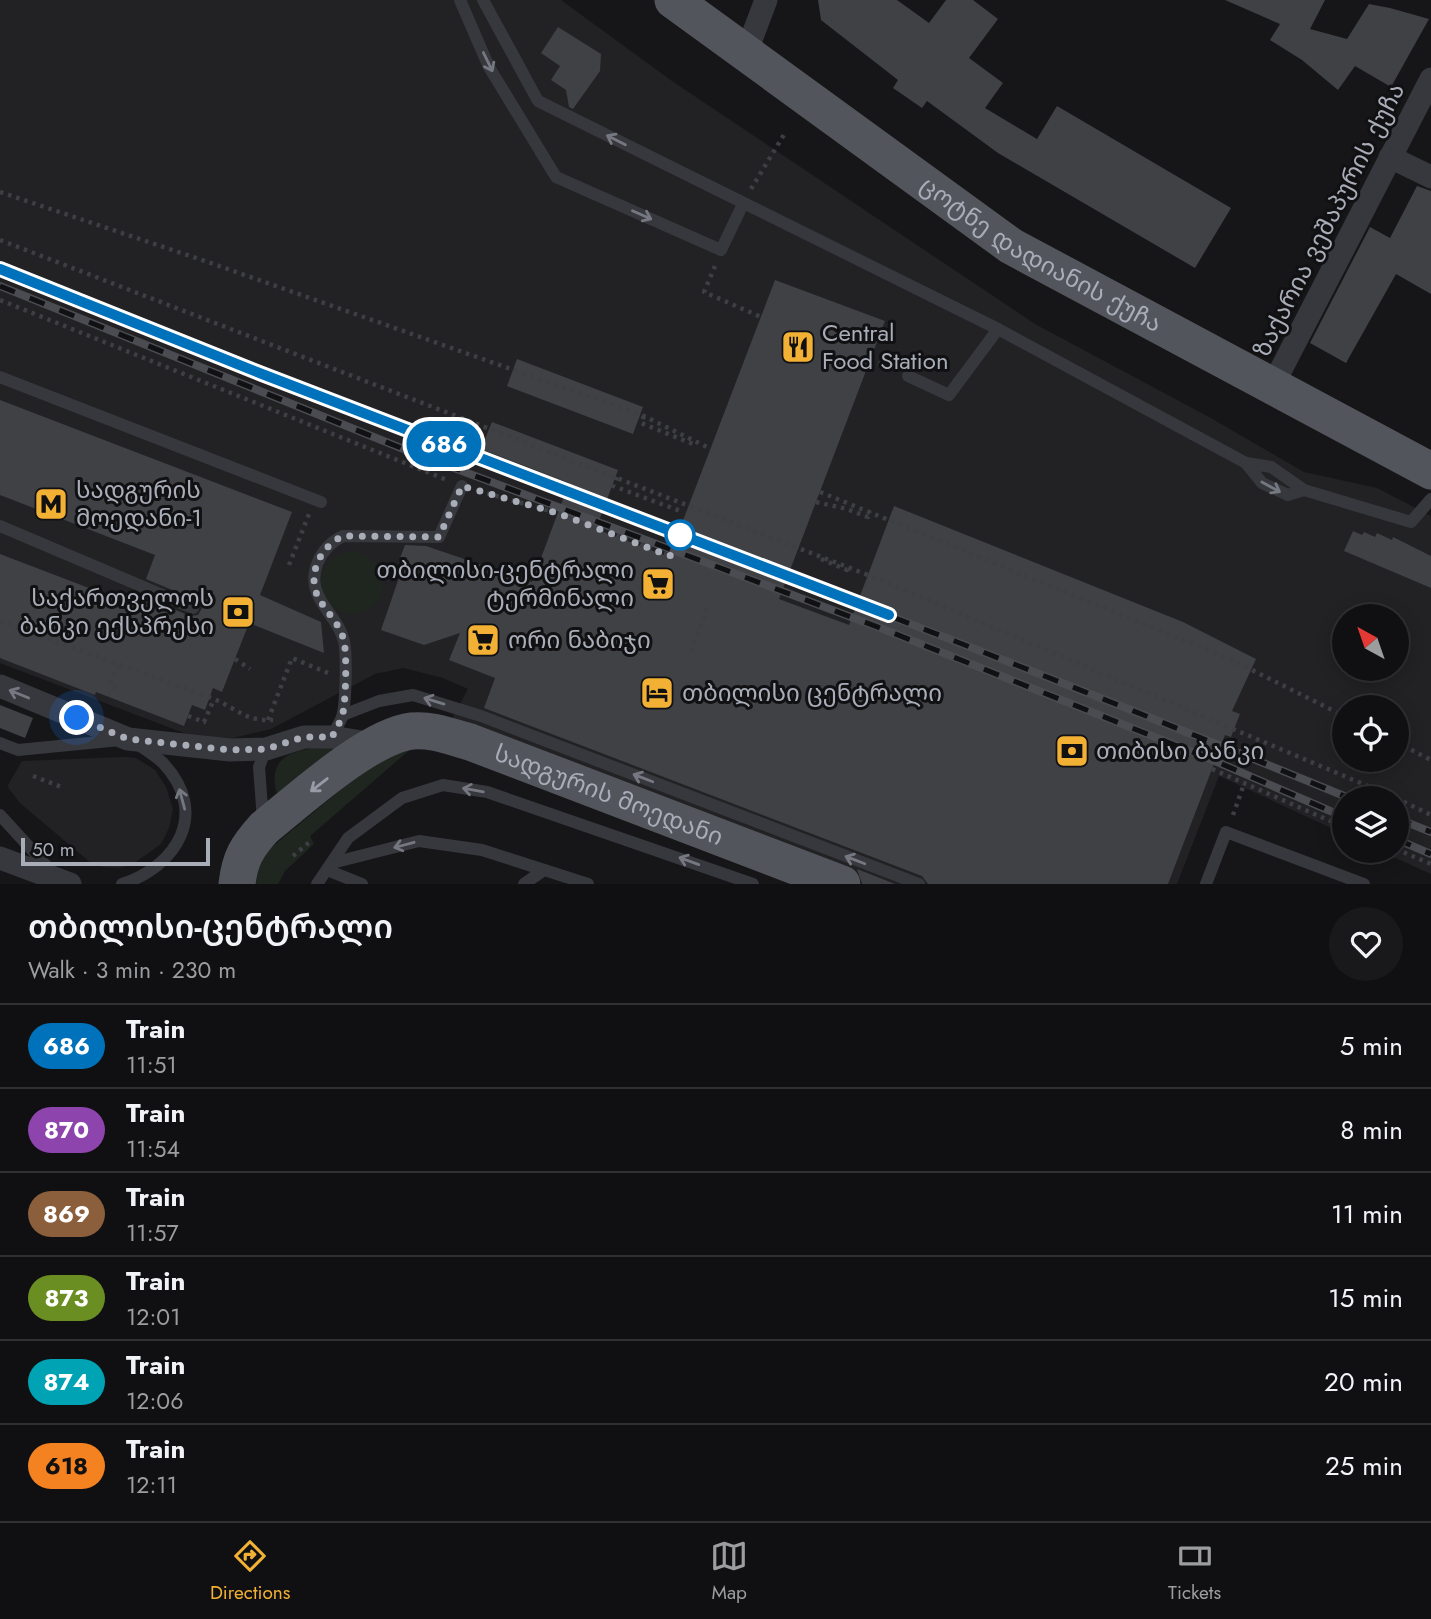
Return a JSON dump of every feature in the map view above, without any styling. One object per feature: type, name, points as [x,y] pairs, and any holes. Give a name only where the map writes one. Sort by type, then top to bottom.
[{"type":"main road","name":"ცოტნე დადიანის ქუჩა","points":[[673,0],[1011,246],[1431,471]]},
{"type":"main road","name":"სადგურის მოედანი","points":[[237,884],[240,860],[250,843],[264,828],[373,744],[410,731],[430,731],[470,742],[842,884]]},
{"type":"street","points":[[746,53],[766,0]]},
{"type":"street","name":"ზაქარია ვეშაპურის ქუჩა","points":[[1273,385],[1431,79]]},
{"type":"street","points":[[1390,157],[1431,177]]},
{"type":"street","name":"სადგურის მოედანი","points":[[0,686],[128,739],[230,750],[266,749],[304,737],[332,737],[373,744]]},
{"type":"street","points":[[0,858],[64,881]]},
{"type":"lane","points":[[460,0],[489,67],[556,177],[722,250],[743,204]]},
{"type":"lane","points":[[483,0],[538,101],[998,329],[1246,463],[1262,483],[1287,495],[1304,490],[1411,522],[1431,499]]},
{"type":"lane","points":[[908,376],[949,395],[998,329]]},
{"type":"lane","points":[[0,377],[321,502]]},
{"type":"lane","points":[[332,737],[343,715],[344,641],[335,620],[319,598],[314,582],[316,565],[324,549],[331,541],[343,536],[439,537],[462,486]]},
{"type":"lane","points":[[0,526],[193,608]]},
{"type":"lane","points":[[343,715],[387,700],[419,696],[481,716],[919,884]]},
{"type":"lane","points":[[0,743],[18,750],[128,739],[163,762],[175,779],[185,806],[186,824],[169,856],[154,870],[122,884]]},
{"type":"lane","points":[[264,828],[259,767],[266,749]]},
{"type":"lane","points":[[317,884],[348,838],[402,799],[443,785],[486,792],[753,884]]},
{"type":"lane","points":[[0,815],[64,881]]},
{"type":"lane","points":[[1206,884],[1226,832],[1364,884]]},
{"type":"lane","points":[[330,867],[419,841],[482,850],[588,884]]},
{"type":"lane","points":[[330,867],[362,884]]},
{"type":"lane","points":[[524,884],[544,870]]},
{"type":"path","points":[[743,204],[783,135]]},
{"type":"path","points":[[0,192],[205,261],[644,416],[708,449]]},
{"type":"path","points":[[0,240],[848,567],[1368,786]]},
{"type":"path","points":[[722,250],[704,292],[761,317]]},
{"type":"path","points":[[0,300],[462,486],[557,513],[670,556]]},
{"type":"path","points":[[617,477],[613,486],[683,512]]},
{"type":"path","points":[[820,492],[1231,660],[1332,710]]},
{"type":"path","points":[[816,502],[868,517],[870,511]]},
{"type":"path","points":[[289,565],[309,514]]},
{"type":"path","points":[[800,545],[827,563],[847,570],[848,567]]},
{"type":"path","points":[[691,652],[707,609]]},
{"type":"path","points":[[0,621],[214,699],[236,709],[247,718],[268,720],[292,658],[328,673]]},
{"type":"path","points":[[235,659],[250,669]]},
{"type":"path","points":[[117,665],[110,686],[121,690]]},
{"type":"path","points":[[188,716],[204,722],[214,699]]},
{"type":"path","points":[[1409,749],[1431,760]]},
{"type":"path","points":[[1212,769],[1332,822]]},
{"type":"path","points":[[33,776],[64,788]]},
{"type":"path","points":[[1226,832],[1244,784]]},
{"type":"path","points":[[1409,804],[1431,815]]},
{"type":"path","points":[[293,856],[312,840]]},
{"type":"path","points":[[1409,855],[1431,864]]},
{"type":"shaded area","points":[[0,0],[561,0],[672,81],[1035,324],[1209,417],[1304,472],[1377,488],[1431,516],[1431,874],[1407,863],[1409,863],[1409,786],[1332,786],[1332,828],[1219,776],[1177,884],[876,884],[449,724],[468,689],[443,678],[403,668],[375,674],[271,729],[221,741],[189,735],[0,663]]},
{"type":"shaded area","points":[[352,552],[374,561],[383,583],[374,605],[352,614],[330,605],[321,583],[330,561]]},
{"type":"shaded area","points":[[336,747],[277,794],[276,768],[282,760],[300,751]]},
{"type":"shaded area","points":[[413,747],[310,836],[314,844],[285,871],[278,884],[256,884],[259,866],[267,851],[391,748]]},
{"type":"shaded area","points":[[136,758],[155,770],[166,787],[173,809],[169,828],[161,844],[133,864],[120,868],[91,863],[20,803],[9,789],[8,785],[22,761]]},
{"type":"building","points":[[818,0],[897,0],[929,23],[946,0],[973,0],[998,19],[969,58],[1003,83],[985,108],[1037,139],[1057,106],[1231,208],[1195,268],[998,153],[927,101],[922,108],[893,88],[898,80],[821,20]]},
{"type":"building","points":[[1225,0],[1325,0],[1310,29],[1347,39],[1369,4],[1429,19],[1391,87],[1355,66],[1338,90],[1302,60],[1270,40],[1280,24]]},
{"type":"building","points":[[558,27],[601,54],[600,71],[573,109],[569,107],[566,90],[551,80],[560,66],[541,53]]},
{"type":"building","points":[[1417,186],[1431,191],[1431,294],[1396,274],[1346,363],[1310,343],[1370,227],[1390,238]]},
{"type":"building","name":"თბილისი-ცენტრალი ტერმინალი","points":[[775,280],[885,321],[779,599],[849,625],[894,506],[1183,622],[1256,659],[1232,711],[1240,714],[1231,737],[1225,735],[1168,884],[928,884],[922,876],[484,708],[495,678],[449,660],[460,633],[424,645],[381,630],[405,560],[400,558],[405,545],[426,546],[532,582],[569,483],[481,449],[492,422],[618,470],[596,529],[669,557]]},
{"type":"building","points":[[517,359],[643,407],[633,434],[507,386]]},
{"type":"building","points":[[0,400],[292,512],[260,595],[321,622],[324,653],[249,623],[222,692],[213,688],[205,710],[192,705],[184,726],[0,658],[0,554],[136,606],[140,595],[190,616],[198,615],[202,608],[196,600],[146,579],[155,555],[0,495]]},
{"type":"building","points":[[1353,531],[1375,537],[1377,533],[1392,540],[1393,537],[1431,556],[1431,588],[1344,551]]},
{"type":"building","points":[[0,705],[33,718],[25,738],[0,728]]},
{"type":"building","points":[[857,869],[895,884],[862,884]]},
{"type":"railway","points":[[0,268],[230,362],[943,637],[1332,791]]},
{"type":"railway","points":[[0,286],[406,450],[883,629],[1215,761],[1332,812]]},
{"type":"railway","points":[[1409,823],[1431,832]]},
{"type":"railway","points":[[1409,845],[1431,854]]},
{"type":"train","name":"686","points":[[0,269],[262,374],[889,615]]},
{"type":"place","name":"Central Food Station","points":[[798,347]]},
{"type":"place","name":"სადგურის მოედანი-1","points":[[51,504]]},
{"type":"place","name":"თბილისი-ცენტრალი ტერმინალი","points":[[658,584]]},
{"type":"place","name":"საქართველოს ბანკი ექსპრესი","points":[[238,612]]},
{"type":"place","name":"ორი ნაბიჯი","points":[[483,640]]},
{"type":"place","name":"თბილისი ცენტრალი","points":[[657,693]]},
{"type":"place","name":"თიბისი ბანკი","points":[[1072,751]]},
{"type":"route","points":[[77,718],[128,739],[230,750],[266,749],[304,737],[332,737],[343,715],[344,641],[335,620],[319,598],[314,582],[316,565],[324,549],[331,541],[343,536],[439,537],[462,486],[557,513],[670,556],[680,535]]}]
